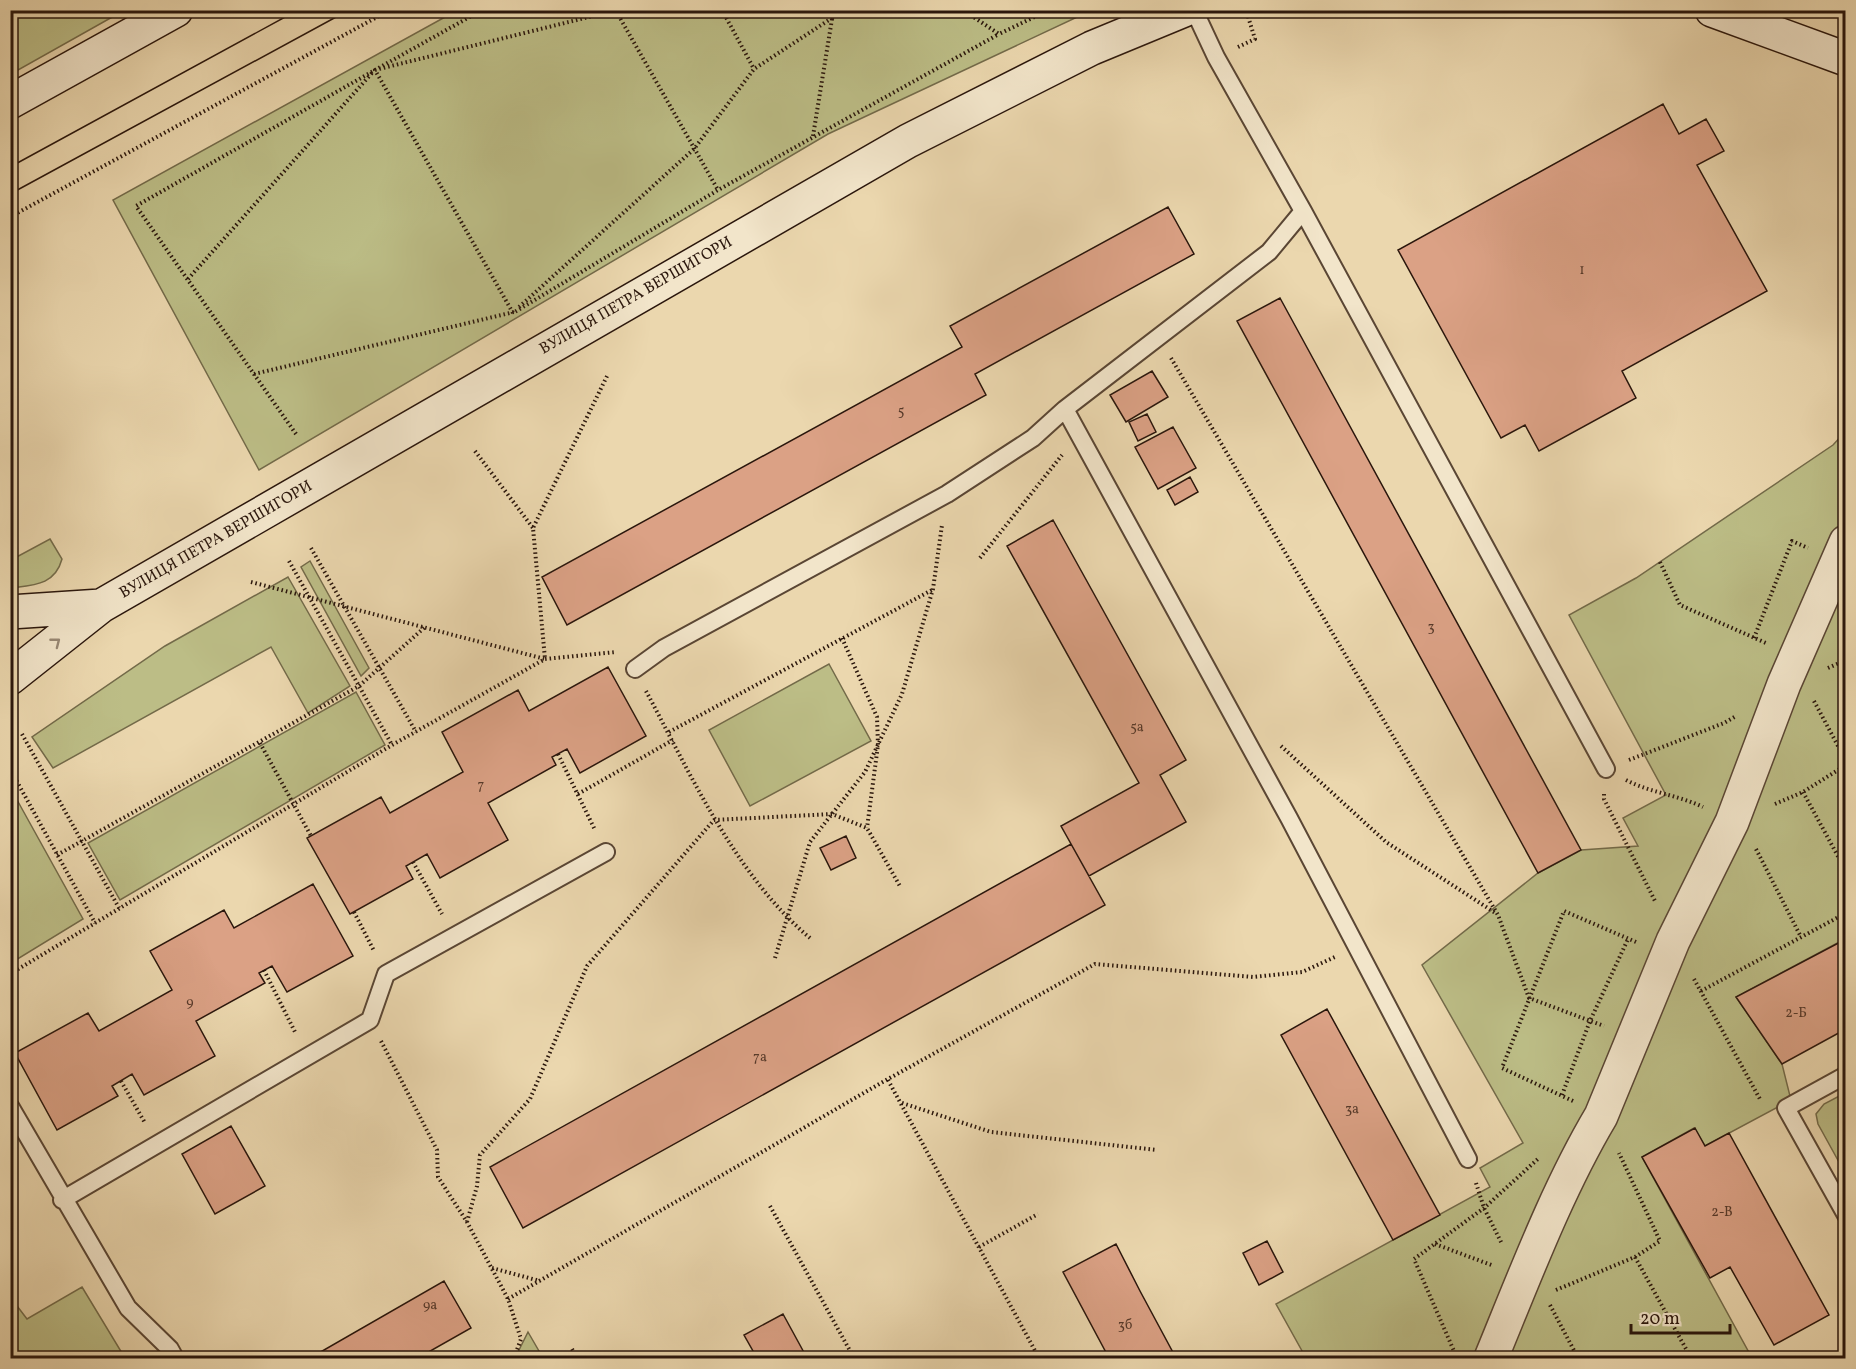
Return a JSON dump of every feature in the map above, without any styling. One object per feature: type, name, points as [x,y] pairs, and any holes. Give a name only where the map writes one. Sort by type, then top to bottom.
[{"type":"main road","points":[[10,102],[176,10]]},
{"type":"main road","name":"ВУЛИЦЯ ПЕТРА ВЕРШИГОРИ","points":[[10,678],[101,606],[908,141],[1092,48],[1184,10]]},
{"type":"main road","points":[[1712,10],[1845,59]]},
{"type":"main road","points":[[1491,1359],[1520,1278],[1587,1139],[1601,1116],[1673,941],[1737,820],[1791,669],[1841,552]]},
{"type":"main road","name":"ВУЛИЦЯ ПЕТРА ВЕРШИГОРИ","points":[[10,612],[101,606]]},
{"type":"lane","points":[[1194,10],[1216,57],[1303,212],[1606,769]]},
{"type":"lane","points":[[635,669],[664,648],[947,494],[1033,438],[1065,409],[1269,252],[1303,212]]},
{"type":"lane","points":[[1065,409],[1357,947],[1468,1159]]},
{"type":"lane","points":[[62,1200],[370,1020],[386,974],[606,852]]},
{"type":"lane","points":[[1845,1075],[1786,1108],[1845,1215]]},
{"type":"lane","points":[[10,1106],[62,1200],[128,1308],[170,1349],[175,1359]]},
{"type":"path","points":[[10,217],[390,10]]},
{"type":"path","points":[[296,434],[136,206],[482,10]]},
{"type":"path","points":[[722,10],[754,69]]},
{"type":"path","points":[[813,136],[832,18],[828,10]]},
{"type":"path","points":[[513,313],[694,149],[754,69],[845,10]]},
{"type":"path","points":[[963,10],[999,34]]},
{"type":"path","points":[[255,374],[513,313],[813,136],[999,34],[1050,10]]},
{"type":"path","points":[[1216,57],[1255,39],[1246,10]]},
{"type":"path","points":[[188,279],[375,70],[616,11],[718,190]]},
{"type":"path","points":[[375,70],[513,313]]},
{"type":"path","points":[[1159,337],[1498,915],[1529,998],[1633,1037]]},
{"type":"path","points":[[545,658],[533,528],[608,374]]},
{"type":"path","points":[[980,558],[1079,435]]},
{"type":"path","points":[[475,451],[533,528]]},
{"type":"path","points":[[775,958],[810,842],[865,772],[902,694],[933,589],[947,494]]},
{"type":"path","points":[[1754,638],[1792,541],[1841,552]]},
{"type":"path","points":[[311,548],[416,732]]},
{"type":"path","points":[[289,561],[392,745]]},
{"type":"path","points":[[1659,562],[1680,605],[1754,638],[1803,680],[1845,763],[1803,792],[1737,820]]},
{"type":"path","points":[[251,582],[545,658],[664,648]]},
{"type":"path","points":[[669,732],[933,589]]},
{"type":"path","points":[[57,855],[260,744],[359,686],[380,670],[425,627]]},
{"type":"path","points":[[842,638],[877,717],[878,745],[867,828],[901,888]]},
{"type":"path","points":[[10,974],[392,745],[545,658]]},
{"type":"path","points":[[635,669],[714,820],[787,918],[810,938]]},
{"type":"path","points":[[1606,769],[1724,723],[1791,669]]},
{"type":"path","points":[[22,734],[119,908]]},
{"type":"path","points":[[578,794],[673,740]]},
{"type":"path","points":[[260,744],[311,836]]},
{"type":"path","points":[[1280,746],[1386,842],[1498,915]]},
{"type":"path","points":[[558,754],[606,852]]},
{"type":"path","points":[[10,769],[95,923]]},
{"type":"path","points":[[1606,769],[1644,789],[1687,799],[1737,820],[1801,937]]},
{"type":"path","points":[[1803,792],[1845,871]]},
{"type":"path","points":[[467,1222],[477,1186],[480,1155],[530,1099],[587,966],[714,820],[832,814],[867,828]]},
{"type":"path","points":[[413,862],[454,936]]},
{"type":"path","points":[[1554,1290],[1635,1257],[1660,1241],[1601,1116],[1502,1068],[1564,911],[1628,939],[1590,1021],[1562,1096]]},
{"type":"path","points":[[354,912],[386,974]]},
{"type":"path","points":[[1701,991],[1845,913]]},
{"type":"path","points":[[508,1299],[888,1079],[1095,964],[1253,978],[1302,972],[1357,947]]},
{"type":"path","points":[[264,970],[308,1056]]},
{"type":"path","points":[[370,1020],[437,1150],[438,1177],[467,1222],[508,1299],[521,1339],[513,1359]]},
{"type":"path","points":[[888,1079],[1039,1359]]},
{"type":"path","points":[[121,1080],[157,1144]]},
{"type":"path","points":[[901,1103],[991,1132],[1157,1150]]},
{"type":"path","points":[[1457,1359],[1414,1259],[1484,1208],[1542,1155]]},
{"type":"path","points":[[1468,1159],[1484,1208],[1520,1278]]},
{"type":"path","points":[[770,1206],[854,1359]]},
{"type":"path","points":[[979,1246],[1038,1214]]},
{"type":"path","points":[[1435,1244],[1520,1278]]},
{"type":"path","points":[[1635,1257],[1691,1359]]},
{"type":"path","points":[[492,1268],[540,1281]]},
{"type":"path","points":[[1549,1304],[1578,1359]]},
{"type":"path","points":[[572,1349],[577,1359]]},
{"type":"path","points":[[1829,1359],[1845,1349]]},
{"type":"green space","points":[[11,10],[123,10],[123,11],[11,74]]},
{"type":"green space","points":[[456,11],[1090,11],[828,134],[259,470],[113,200]]},
{"type":"green space","points":[[1845,432],[1845,939],[1736,997],[1782,1064],[1791,1100],[1705,1146],[1694,1128],[1642,1157],[1752,1358],[1306,1358],[1276,1304],[1490,1187],[1480,1168],[1523,1143],[1422,965],[1538,873],[1581,850],[1638,846],[1623,818],[1666,795],[1569,615],[1636,578],[1833,445]]},
{"type":"green space","points":[[50,539],[62,559],[59,568],[49,579],[42,582],[11,588],[11,560]]},
{"type":"green space","points":[[310,561],[369,668],[361,676],[301,567]]},
{"type":"green space","points":[[288,577],[350,686],[308,713],[271,647],[53,768],[32,737],[165,646]]},
{"type":"green space","points":[[829,664],[871,741],[750,806],[709,730]]},
{"type":"green space","points":[[356,692],[385,745],[120,900],[88,843]]},
{"type":"green space","points":[[11,789],[83,919],[10,963]]},
{"type":"green space","points":[[1845,1093],[1845,1173],[1818,1124],[1816,1114],[1824,1104]]},
{"type":"green space","points":[[82,1287],[125,1358],[11,1358],[11,1298],[27,1319]]},
{"type":"green space","points":[[528,1332],[543,1358],[515,1358]]},
{"type":"building","points":[[1663,104],[1679,134],[1706,119],[1724,151],[1697,165],[1767,291],[1622,371],[1636,398],[1539,451],[1525,425],[1501,438],[1398,250]]},
{"type":"building","points":[[1168,207],[1194,254],[975,374],[986,395],[567,625],[542,577],[962,347],[950,326]]},
{"type":"building","points":[[1280,298],[1581,850],[1538,873],[1237,321]]},
{"type":"building","points":[[1152,371],[1168,397],[1126,422],[1110,395]]},
{"type":"building","points":[[1147,414],[1156,432],[1138,441],[1129,422]]},
{"type":"building","points":[[1173,427],[1196,468],[1158,489],[1135,447]]},
{"type":"building","points":[[1190,477],[1198,492],[1175,505],[1167,490]]},
{"type":"building","points":[[1053,520],[1186,760],[1160,775],[1186,822],[1089,876],[1061,826],[1139,783],[1007,546]]},
{"type":"building","points":[[608,667],[646,736],[580,773],[567,749],[552,757],[556,765],[488,803],[508,840],[440,878],[427,854],[406,866],[413,879],[350,914],[307,838],[381,797],[390,813],[463,772],[442,732],[518,690],[529,711]]},
{"type":"building","points":[[846,836],[856,858],[831,870],[820,848]]},
{"type":"building","points":[[1071,844],[1105,905],[523,1228],[490,1167]]},
{"type":"building","points":[[313,884],[353,956],[287,992],[272,966],[259,973],[265,983],[196,1021],[215,1056],[144,1095],[132,1074],[112,1086],[118,1096],[57,1130],[15,1053],[88,1013],[99,1031],[172,990],[150,951],[224,910],[234,928]]},
{"type":"building","points":[[1846,939],[1846,1029],[1782,1064],[1736,997]]},
{"type":"building","points":[[1327,1009],[1440,1215],[1393,1240],[1281,1035]]},
{"type":"building","points":[[231,1126],[265,1186],[215,1214],[182,1154]]},
{"type":"building","points":[[1695,1128],[1705,1146],[1729,1133],[1829,1315],[1774,1345],[1730,1267],[1710,1278],[1642,1157]]},
{"type":"building","points":[[1267,1241],[1283,1272],[1259,1285],[1243,1253]]},
{"type":"building","points":[[1116,1244],[1176,1358],[1109,1358],[1063,1272]]},
{"type":"building","points":[[444,1281],[471,1328],[418,1358],[310,1358]]},
{"type":"building","points":[[783,1314],[807,1358],[757,1358],[744,1335]]},
{"type":"tram line","points":[[10,167],[298,10]]},
{"type":"tram line","points":[[10,194],[349,10]]}]
